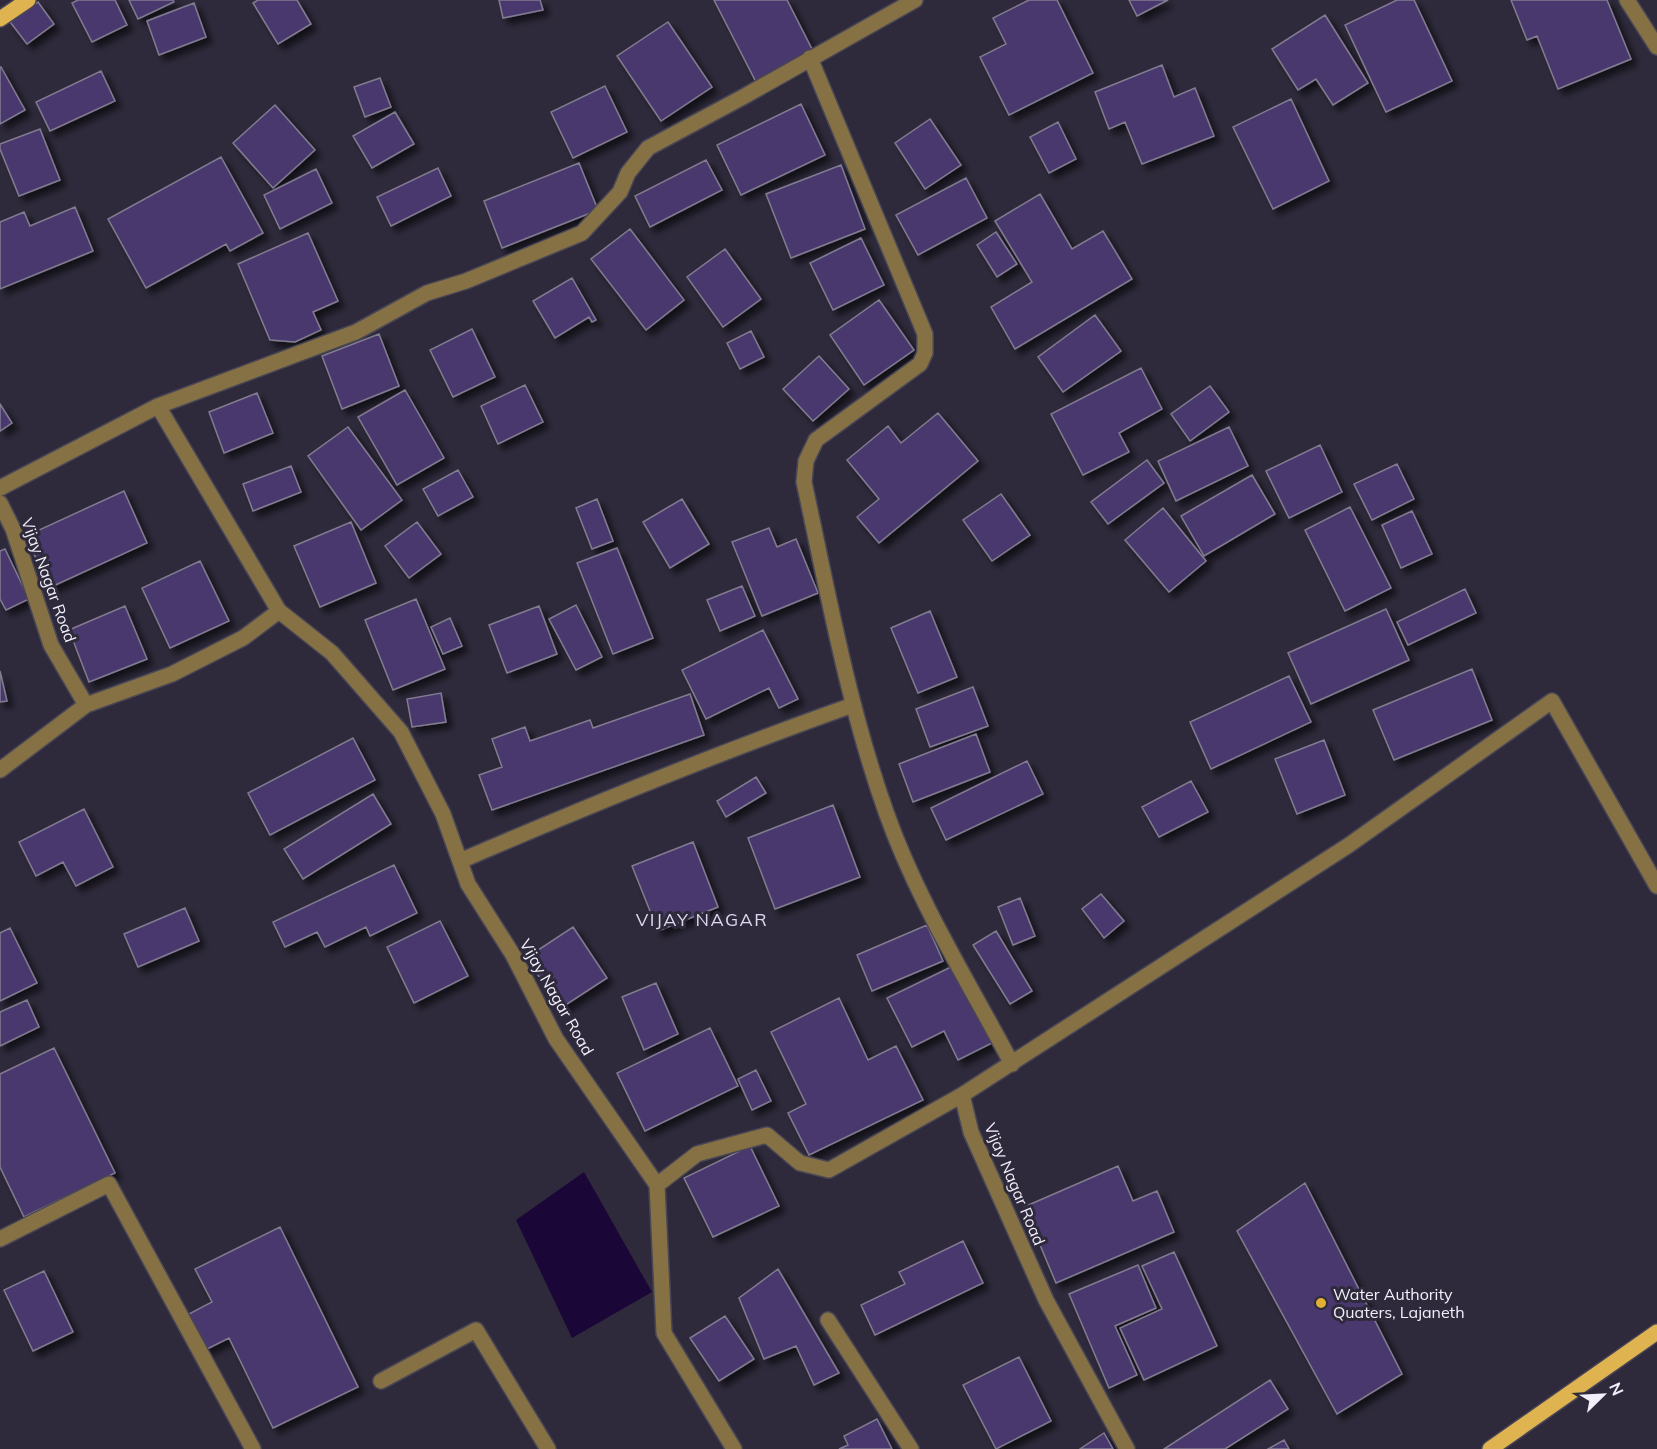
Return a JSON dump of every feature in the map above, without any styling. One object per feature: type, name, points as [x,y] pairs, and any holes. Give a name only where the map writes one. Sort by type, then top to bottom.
[{"type":"main road","points":[[0,19],[28,0]]},
{"type":"main road","points":[[1490,1449],[1657,1332]]},
{"type":"street","points":[[0,488],[158,406],[357,333],[427,293],[466,281],[582,233],[620,192],[628,173],[648,148],[915,0]]},
{"type":"street","points":[[1628,0],[1657,46]]},
{"type":"street","points":[[810,58],[925,334],[924,353],[920,364],[816,441],[806,461],[804,482],[853,705],[886,813],[921,895],[1012,1064]]},
{"type":"street","points":[[0,770],[86,705],[172,674],[243,638],[279,611],[158,406]]},
{"type":"street","name":"Vijay Nagar Road","points":[[0,502],[13,529],[51,645],[86,705]]},
{"type":"street","name":"Vijay Nagar Road","points":[[279,611],[332,653],[401,732],[443,814],[468,884],[513,954],[556,1039],[657,1185]]},
{"type":"street","points":[[734,1449],[664,1333],[657,1185],[697,1154],[767,1135],[800,1162],[829,1170],[1012,1064],[1349,845],[1552,701],[1657,886]]},
{"type":"street","points":[[460,861],[587,806],[760,737],[853,705]]},
{"type":"street","name":"Vijay Nagar Road","points":[[962,1095],[971,1132],[1046,1300],[1126,1449]]},
{"type":"street","points":[[0,1239],[110,1184],[253,1449]]},
{"type":"street","points":[[828,1320],[911,1449]]},
{"type":"street","points":[[381,1381],[476,1330],[548,1449]]},
{"type":"shaded area","points":[[584,1172],[652,1292],[572,1338],[516,1220]]},
{"type":"building","points":[[78,0],[115,0],[127,25],[92,42],[72,3]]},
{"type":"building","points":[[129,0],[173,0],[174,2],[138,19]]},
{"type":"building","points":[[258,0],[297,0],[311,24],[278,44],[253,3]]},
{"type":"building","points":[[499,0],[540,0],[543,10],[503,18]]},
{"type":"building","points":[[714,0],[787,0],[815,55],[757,84]]},
{"type":"building","points":[[1029,0],[1057,0],[1093,73],[1009,115],[980,57],[1006,44],[993,18]]},
{"type":"building","points":[[1129,0],[1168,0],[1137,16]]},
{"type":"building","points":[[1397,0],[1414,0],[1452,81],[1386,112],[1345,25]]},
{"type":"building","points":[[1511,0],[1607,0],[1631,59],[1558,89],[1537,36],[1527,40]]},
{"type":"building","points":[[38,2],[54,24],[27,44],[10,22]]},
{"type":"building","points":[[194,3],[206,37],[159,55],[147,21]]},
{"type":"building","points":[[1325,15],[1368,83],[1333,105],[1316,79],[1298,90],[1272,49]]},
{"type":"building","points":[[668,22],[712,87],[661,121],[617,56]]},
{"type":"building","points":[[1162,65],[1174,97],[1195,88],[1214,136],[1142,164],[1125,122],[1109,129],[1095,92]]},
{"type":"building","points":[[0,67],[25,110],[0,124]]},
{"type":"building","points":[[101,71],[115,101],[50,131],[36,102]]},
{"type":"building","points":[[380,78],[391,107],[365,117],[354,87]]},
{"type":"building","points":[[605,86],[627,132],[573,158],[551,112]]},
{"type":"building","points":[[1291,99],[1329,181],[1273,209],[1233,127]]},
{"type":"building","points":[[801,104],[825,155],[741,195],[717,145]]},
{"type":"building","points":[[275,105],[315,150],[273,188],[233,143]]},
{"type":"building","points":[[395,112],[414,144],[372,168],[353,136]]},
{"type":"building","points":[[930,119],[961,165],[925,189],[895,143]]},
{"type":"building","points":[[1058,122],[1076,159],[1049,173],[1030,137]]},
{"type":"building","points":[[40,129],[60,180],[19,196],[0,144]]},
{"type":"building","points":[[221,157],[263,233],[230,251],[226,244],[146,288],[108,219]]},
{"type":"building","points":[[706,160],[722,190],[650,227],[635,196]]},
{"type":"building","points":[[579,163],[598,210],[502,248],[484,201]]},
{"type":"building","points":[[841,165],[865,229],[791,258],[766,194]]},
{"type":"building","points":[[438,168],[451,196],[391,226],[377,197]]},
{"type":"building","points":[[316,169],[332,203],[280,229],[264,195]]},
{"type":"building","points":[[966,178],[987,218],[918,255],[896,215]]},
{"type":"building","points":[[1040,194],[1072,249],[1103,231],[1132,279],[1015,349],[991,307],[1032,282],[995,221]]},
{"type":"building","points":[[75,207],[93,251],[0,289],[0,222],[24,212],[30,226]]},
{"type":"building","points":[[630,229],[684,300],[646,330],[591,259]]},
{"type":"building","points":[[996,232],[1017,264],[997,277],[977,245]]},
{"type":"building","points":[[308,233],[338,301],[313,312],[321,330],[295,342],[270,340],[238,264]]},
{"type":"building","points":[[861,238],[884,285],[833,310],[810,263]]},
{"type":"building","points":[[725,249],[761,299],[723,327],[687,277]]},
{"type":"building","points":[[572,278],[596,320],[592,322],[589,317],[555,338],[533,301]]},
{"type":"building","points":[[879,300],[914,350],[864,385],[830,335]]},
{"type":"building","points":[[1095,315],[1121,351],[1063,392],[1038,357]]},
{"type":"building","points":[[472,329],[495,377],[453,397],[430,350]]},
{"type":"building","points":[[751,331],[764,357],[740,369],[727,343]]},
{"type":"building","points":[[379,334],[399,386],[342,409],[322,356]]},
{"type":"building","points":[[819,356],[849,389],[813,421],[783,389]]},
{"type":"building","points":[[1141,368],[1162,409],[1119,433],[1129,452],[1083,475],[1051,414]]},
{"type":"building","points":[[525,385],[543,422],[498,444],[481,406]]},
{"type":"building","points":[[1210,386],[1229,412],[1190,441],[1171,414]]},
{"type":"building","points":[[405,390],[444,458],[397,485],[358,417]]},
{"type":"building","points":[[257,393],[273,433],[224,453],[209,412]]},
{"type":"building","points":[[0,404],[12,423],[0,431]]},
{"type":"building","points":[[938,413],[978,461],[879,543],[857,517],[879,499],[847,460],[888,426],[901,443]]},
{"type":"building","points":[[348,427],[402,500],[361,530],[308,456]]},
{"type":"building","points":[[1229,427],[1248,466],[1176,501],[1158,461]]},
{"type":"building","points":[[1320,445],[1342,492],[1289,518],[1266,471]]},
{"type":"building","points":[[1147,460],[1164,483],[1108,524],[1091,502]]},
{"type":"building","points":[[1397,464],[1414,499],[1372,520],[1354,484]]},
{"type":"building","points":[[291,466],[301,492],[253,511],[243,484]]},
{"type":"building","points":[[458,470],[473,497],[438,516],[423,489]]},
{"type":"building","points":[[1252,475],[1275,514],[1204,556],[1181,516]]},
{"type":"building","points":[[124,491],[147,543],[49,588],[26,536]]},
{"type":"building","points":[[1001,494],[1030,535],[992,561],[963,520]]},
{"type":"building","points":[[597,499],[613,541],[592,549],[576,508]]},
{"type":"building","points":[[682,499],[709,544],[670,568],[643,522]]},
{"type":"building","points":[[1350,507],[1391,588],[1345,611],[1305,530]]},
{"type":"building","points":[[1163,508],[1206,561],[1169,592],[1125,540]]},
{"type":"building","points":[[1412,511],[1432,554],[1401,568],[1382,525]]},
{"type":"building","points":[[351,522],[376,583],[320,607],[294,546]]},
{"type":"building","points":[[417,522],[441,554],[409,578],[385,546]]},
{"type":"building","points":[[769,528],[777,547],[796,539],[818,593],[762,616],[732,542]]},
{"type":"building","points":[[617,548],[653,638],[613,654],[577,563]]},
{"type":"building","points":[[5,549],[29,599],[6,610],[0,599],[0,551]]},
{"type":"building","points":[[200,561],[229,621],[170,648],[142,588]]},
{"type":"building","points":[[742,586],[755,616],[720,631],[707,600]]},
{"type":"building","points":[[1465,589],[1476,613],[1408,645],[1397,622]]},
{"type":"building","points":[[416,599],[445,669],[393,690],[365,620]]},
{"type":"building","points":[[576,605],[602,657],[576,670],[549,619]]},
{"type":"building","points":[[125,606],[147,659],[89,682],[69,630]]},
{"type":"building","points":[[539,606],[557,654],[507,673],[489,625]]},
{"type":"building","points":[[1386,609],[1409,660],[1311,704],[1288,653]]},
{"type":"building","points":[[930,611],[957,677],[918,693],[891,628]]},
{"type":"building","points":[[450,618],[462,646],[443,654],[431,627]]},
{"type":"building","points":[[763,630],[798,699],[779,708],[769,688],[706,719],[682,670]]},
{"type":"building","points":[[1472,669],[1492,720],[1394,760],[1373,710]]},
{"type":"building","points":[[0,671],[7,701],[0,702]]},
{"type":"building","points":[[1289,676],[1311,722],[1211,769],[1190,722]]},
{"type":"building","points":[[973,687],[988,726],[930,747],[916,709]]},
{"type":"building","points":[[441,693],[446,722],[412,727],[407,699]]},
{"type":"building","points":[[690,694],[704,735],[492,810],[479,775],[502,767],[492,739],[525,727],[530,741],[590,720],[593,728]]},
{"type":"building","points":[[976,734],[990,772],[913,802],[899,764]]},
{"type":"building","points":[[353,738],[375,780],[270,835],[248,793]]},
{"type":"building","points":[[1324,740],[1345,795],[1297,814],[1275,759]]},
{"type":"building","points":[[1027,761],[1043,794],[946,840],[931,808]]},
{"type":"building","points":[[756,777],[766,793],[726,817],[717,801]]},
{"type":"building","points":[[1191,781],[1208,812],[1159,837],[1142,807]]},
{"type":"building","points":[[373,794],[391,824],[303,879],[284,849]]},
{"type":"building","points":[[833,805],[860,877],[775,909],[748,838]]},
{"type":"building","points":[[84,809],[113,867],[76,886],[63,862],[36,876],[19,842]]},
{"type":"building","points":[[693,842],[718,907],[658,931],[632,866]]},
{"type":"building","points":[[394,865],[417,913],[370,936],[366,927],[325,947],[317,932],[285,947],[273,922]]},
{"type":"building","points":[[1101,894],[1124,921],[1104,938],[1082,909]]},
{"type":"building","points":[[1020,898],[1035,936],[1013,945],[998,907]]},
{"type":"building","points":[[185,908],[199,941],[138,967],[124,934]]},
{"type":"building","points":[[440,921],[468,976],[414,1003],[387,947]]},
{"type":"building","points":[[927,925],[943,961],[872,991],[857,955]]},
{"type":"building","points":[[573,927],[607,978],[561,1008],[526,958]]},
{"type":"building","points":[[10,928],[37,983],[0,1001],[0,933]]},
{"type":"building","points":[[996,931],[1032,991],[1010,1004],[973,945]]},
{"type":"building","points":[[953,966],[992,1043],[958,1060],[944,1031],[912,1047],[887,998]]},
{"type":"building","points":[[656,983],[678,1034],[644,1050],[622,997]]},
{"type":"building","points":[[839,998],[868,1060],[896,1046],[923,1100],[809,1155],[788,1113],[806,1104],[771,1032]]},
{"type":"building","points":[[27,1000],[39,1027],[0,1046],[0,1012]]},
{"type":"building","points":[[710,1028],[738,1086],[645,1131],[617,1073]]},
{"type":"building","points":[[54,1048],[115,1173],[24,1217],[0,1167],[0,1074]]},
{"type":"building","points":[[756,1070],[771,1101],[752,1110],[738,1079]]},
{"type":"building","points":[[750,1146],[779,1206],[713,1237],[684,1178]]},
{"type":"building","points":[[1118,1166],[1133,1201],[1157,1191],[1174,1232],[1056,1283],[1024,1207]]},
{"type":"building","name":"Water Authority Quaters, Lajaneth","points":[[1305,1183],[1402,1374],[1337,1414],[1237,1231]]},
{"type":"building","points":[[280,1227],[358,1387],[273,1428],[229,1338],[205,1350],[187,1315],[212,1302],[195,1269]]},
{"type":"building","points":[[963,1241],[983,1283],[875,1335],[861,1305],[905,1284],[899,1272]]},
{"type":"building","points":[[1174,1252],[1217,1346],[1144,1380],[1120,1328],[1162,1309],[1142,1266]]},
{"type":"building","points":[[1138,1265],[1156,1308],[1115,1326],[1137,1375],[1109,1388],[1069,1294]]},
{"type":"building","points":[[778,1269],[839,1373],[814,1385],[796,1346],[764,1359],[739,1298]]},
{"type":"building","points":[[44,1271],[73,1332],[33,1351],[4,1290]]},
{"type":"building","points":[[725,1316],[754,1359],[719,1381],[690,1338]]},
{"type":"building","points":[[1019,1357],[1051,1421],[996,1449],[963,1385]]},
{"type":"building","points":[[1270,1380],[1288,1409],[1225,1449],[1164,1449]]},
{"type":"building","points":[[877,1419],[892,1449],[839,1449],[848,1445],[844,1436]]},
{"type":"building","points":[[1104,1433],[1113,1449],[1080,1449]]},
{"type":"building","points":[[1284,1440],[1289,1449],[1268,1449]]},
{"type":"place","name":"Water Authority Quaters, Lajaneth","points":[[1321,1303]]},
{"type":"district","name":"VIJAY NAGAR","points":[[702,919]]}]
